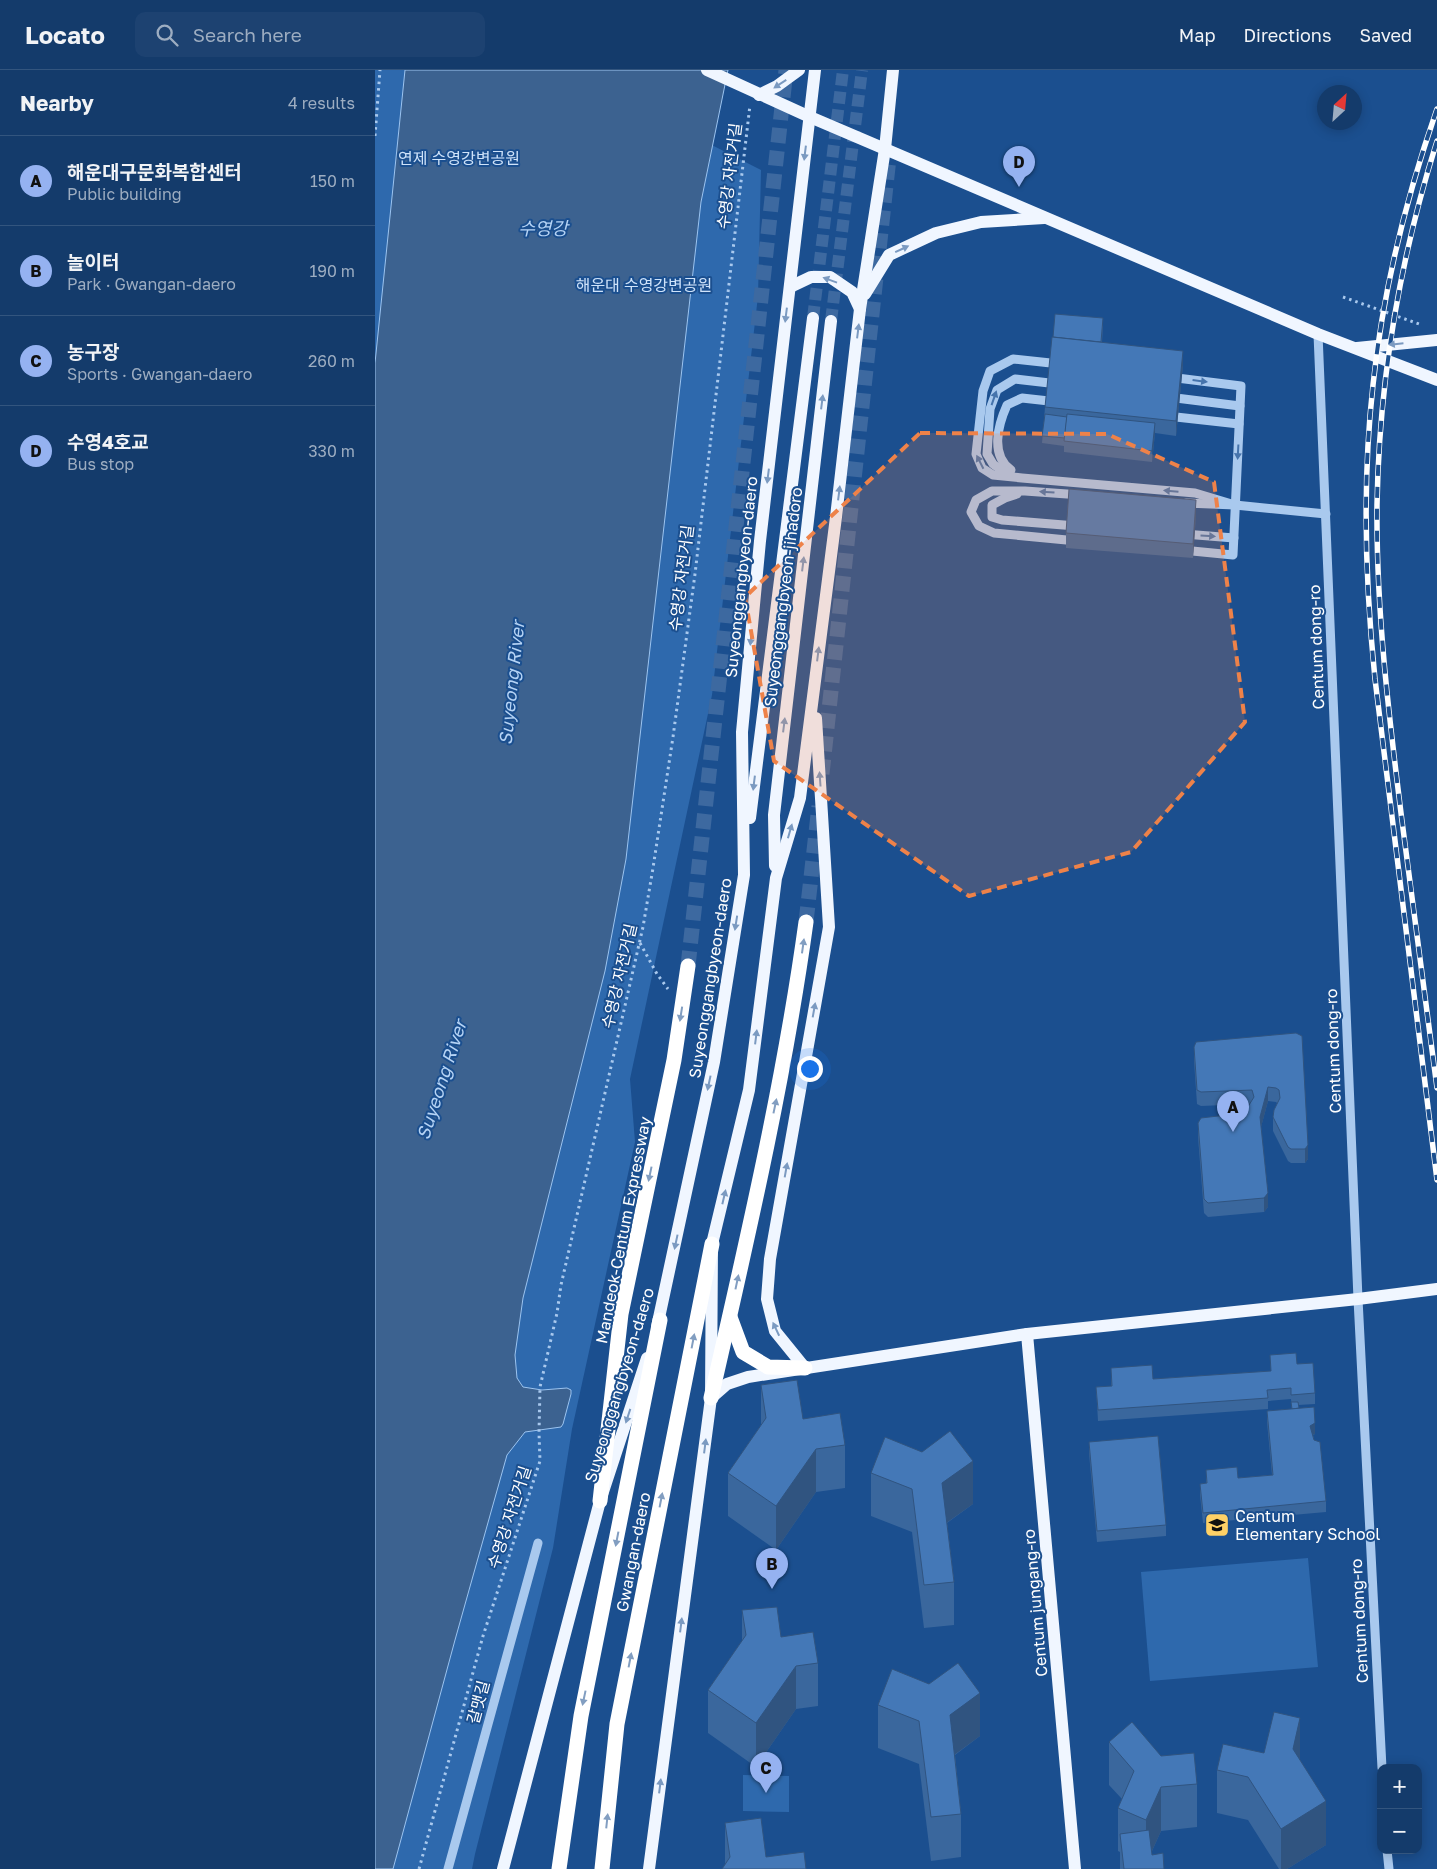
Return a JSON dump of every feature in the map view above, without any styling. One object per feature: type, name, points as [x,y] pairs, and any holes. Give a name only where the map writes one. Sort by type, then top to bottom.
[{"type":"highway","points":[[711,1398],[776,1104],[795,1000],[806,922]]},
{"type":"highway","name":"Mandeok-Centum Expressway","points":[[600,1501],[621,1314],[674,1060],[688,966]]},
{"type":"highway","name":"Gwangan-daero","points":[[602,1869],[617,1724],[713,1244]]},
{"type":"highway","points":[[730,1317],[743,1352],[768,1366],[805,1368]]},
{"type":"highway","name":"Gwangan-daero","points":[[559,1869],[581,1716],[659,1320]]},
{"type":"main road","points":[[707,70],[755,96],[885,149],[1318,334],[1437,380]]},
{"type":"main road","points":[[755,96],[777,86],[799,70]]},
{"type":"main road","name":"Suyeonggangbyeon-daero","points":[[503,1869],[600,1501],[659,1320],[714,1062],[744,875],[741,732],[760,541],[815,70]]},
{"type":"main road","points":[[649,1869],[711,1398],[713,1244],[749,1090],[776,878],[800,798],[861,304],[885,149],[893,70]]},
{"type":"main road","points":[[861,304],[889,255],[936,233],[981,222],[1046,218]]},
{"type":"main road","points":[[789,287],[811,277],[830,277],[852,292],[861,304]]},
{"type":"main road","name":"Suyeonggangbyeon-jihadoro","points":[[744,875],[813,318]]},
{"type":"main road","name":"Suyeonggangbyeon-jihadoro","points":[[776,878],[773,815],[831,321]]},
{"type":"main road","points":[[1355,348],[1437,340]]},
{"type":"main road","points":[[805,1368],[775,1331],[767,1299],[770,1259],[829,927],[814,688]]},
{"type":"main road","points":[[711,1398],[727,1384],[749,1377],[1027,1334],[1359,1299],[1437,1288]]},
{"type":"main road","name":"Centum jungang-ro","points":[[1027,1334],[1075,1869]]},
{"type":"street","name":"Centum dong-ro","points":[[1318,334],[1359,1299],[1382,1764]]},
{"type":"street","points":[[1070,365],[1013,359],[990,371],[983,391],[976,454],[981,468],[993,475],[1195,493],[1235,505]]},
{"type":"street","points":[[1163,377],[1241,386],[1233,555],[1174,550]]},
{"type":"street","points":[[1023,478],[1001,470],[993,464],[987,454],[990,409],[997,390],[1015,379],[1068,385]]},
{"type":"street","points":[[1161,396],[1240,406]]},
{"type":"street","points":[[1023,478],[1003,465],[998,452],[1000,421],[1007,405],[1022,398],[1066,403]]},
{"type":"street","points":[[1159,415],[1239,424]]},
{"type":"street","points":[[1086,542],[994,533],[979,526],[971,512],[976,500],[992,491],[1025,491],[1095,496]]},
{"type":"street","points":[[1025,491],[1005,498],[992,506],[992,517],[1003,520],[1087,527]]},
{"type":"street","points":[[1173,502],[1235,505],[1326,514]]},
{"type":"street","points":[[1175,533],[1234,538]]},
{"type":"street","name":"갈맷길","points":[[448,1869],[538,1543]]},
{"type":"street","points":[[1387,1854],[1389,1869]]},
{"type":"path","points":[[375,136],[380,70]]},
{"type":"path","name":"수영강 자전거길","points":[[419,1869],[483,1636],[540,1461],[539,1388],[639,942],[677,709],[730,283],[737,203],[755,96]]},
{"type":"path","points":[[1343,297],[1429,328]]},
{"type":"path","points":[[639,942],[657,974],[682,1010]]},
{"type":"highlighted area","points":[[920,433],[1107,434],[1214,482],[1245,722],[1131,852],[969,896],[774,761],[745,597]]},
{"type":"green space","name":"수영강","points":[[375,70],[564,70],[761,170],[758,296],[712,695],[630,1079],[635,1142],[572,1429],[553,1548],[472,1869],[375,1869]]},
{"type":"green space","points":[[1308,1558],[1318,1667],[1150,1681],[1141,1572]]},
{"type":"green space","points":[[743,1775],[789,1776],[789,1812],[743,1811]]},
{"type":"water","name":"수영강","points":[[405,70],[728,70],[701,202],[626,859],[605,971],[523,1298],[515,1355],[517,1378],[523,1387],[542,1390],[567,1388],[571,1390],[571,1394],[561,1427],[525,1432],[507,1455],[393,1869],[375,1869],[375,363]]},
{"type":"building","points":[[1055,314],[1103,318],[1101,342],[1053,337]]},
{"type":"building","points":[[1052,337],[1183,351],[1176,421],[1045,407]]},
{"type":"building","points":[[1045,414],[1067,417],[1065,438],[1042,436]]},
{"type":"building","points":[[1067,414],[1155,423],[1152,451],[1064,441]]},
{"type":"building","points":[[1069,489],[1196,500],[1193,544],[1066,533]]},
{"type":"building","points":[[1296,1033],[1302,1036],[1308,1145],[1305,1149],[1291,1149],[1288,1147],[1273,1117],[1280,1098],[1279,1090],[1268,1087],[1260,1117],[1268,1193],[1264,1198],[1208,1203],[1204,1199],[1198,1123],[1201,1118],[1244,1113],[1254,1097],[1252,1090],[1201,1092],[1197,1090],[1194,1047],[1196,1042]]},
{"type":"building","points":[[1296,1353],[1297,1364],[1313,1363],[1315,1393],[1291,1395],[1291,1388],[1267,1390],[1268,1398],[1098,1410],[1096,1387],[1112,1386],[1111,1368],[1152,1365],[1153,1379],[1271,1371],[1270,1355]]},
{"type":"building","points":[[797,1380],[803,1419],[840,1413],[845,1445],[816,1449],[776,1506],[728,1473],[766,1418],[761,1385]]},
{"type":"building","points":[[1291,1402],[1298,1402],[1299,1408],[1292,1409]]},
{"type":"building","points":[[1314,1407],[1315,1423],[1310,1426],[1314,1440],[1320,1442],[1326,1501],[1203,1513],[1200,1484],[1207,1483],[1206,1470],[1237,1467],[1238,1478],[1273,1475],[1267,1411]]},
{"type":"building","points":[[950,1431],[973,1461],[942,1483],[954,1582],[924,1585],[912,1489],[871,1473],[885,1437],[922,1452]]},
{"type":"building","points":[[1158,1436],[1166,1525],[1097,1531],[1089,1442]]},
{"type":"building","points":[[777,1607],[781,1637],[813,1632],[818,1663],[796,1666],[756,1723],[708,1690],[746,1635],[742,1610]]},
{"type":"building","points":[[958,1663],[980,1693],[950,1715],[961,1814],[931,1817],[919,1721],[878,1705],[892,1669],[929,1684]]},
{"type":"building","points":[[1274,1712],[1300,1718],[1293,1749],[1326,1801],[1281,1829],[1248,1777],[1217,1770],[1223,1744],[1264,1753]]},
{"type":"building","points":[[1132,1722],[1161,1756],[1194,1753],[1197,1784],[1161,1787],[1146,1820],[1118,1808],[1134,1771],[1109,1742]]},
{"type":"building","points":[[761,1818],[766,1857],[804,1852],[806,1869],[722,1869],[730,1857],[725,1823]]},
{"type":"building","points":[[1149,1830],[1152,1855],[1163,1853],[1164,1869],[1124,1869],[1120,1834]]},
{"type":"tunnel","points":[[688,966],[786,70]]},
{"type":"tunnel","points":[[813,318],[843,70]]},
{"type":"tunnel","points":[[831,321],[862,70]]},
{"type":"tunnel","points":[[822,774],[889,158]]},
{"type":"tunnel","points":[[806,922],[819,806]]},
{"type":"railway","points":[[1437,109],[1415,176],[1389,279],[1373,385],[1366,495],[1367,569],[1375,679],[1437,1180]]},
{"type":"railway","points":[[1437,141],[1412,230],[1394,321],[1382,413],[1377,505],[1381,624],[1388,703],[1437,1088]]},
{"type":"place","name":"수영4호교","points":[[1019,187]]},
{"type":"place","name":"해운대구문화복합센터","points":[[1233,1132]]},
{"type":"place","name":"Centum Elementary School","points":[[1217,1525]]},
{"type":"place","name":"놀이터","points":[[772,1589]]},
{"type":"place","name":"농구장","points":[[766,1793]]},
{"type":"park label","name":"연제 수영강변공원","points":[[459,158]]},
{"type":"park label","name":"해운대 수영강변공원","points":[[644,285]]},
{"type":"water label","name":"Suyeong River","points":[[512,683]]},
{"type":"water label","name":"Suyeong River","points":[[442,1080]]}]
